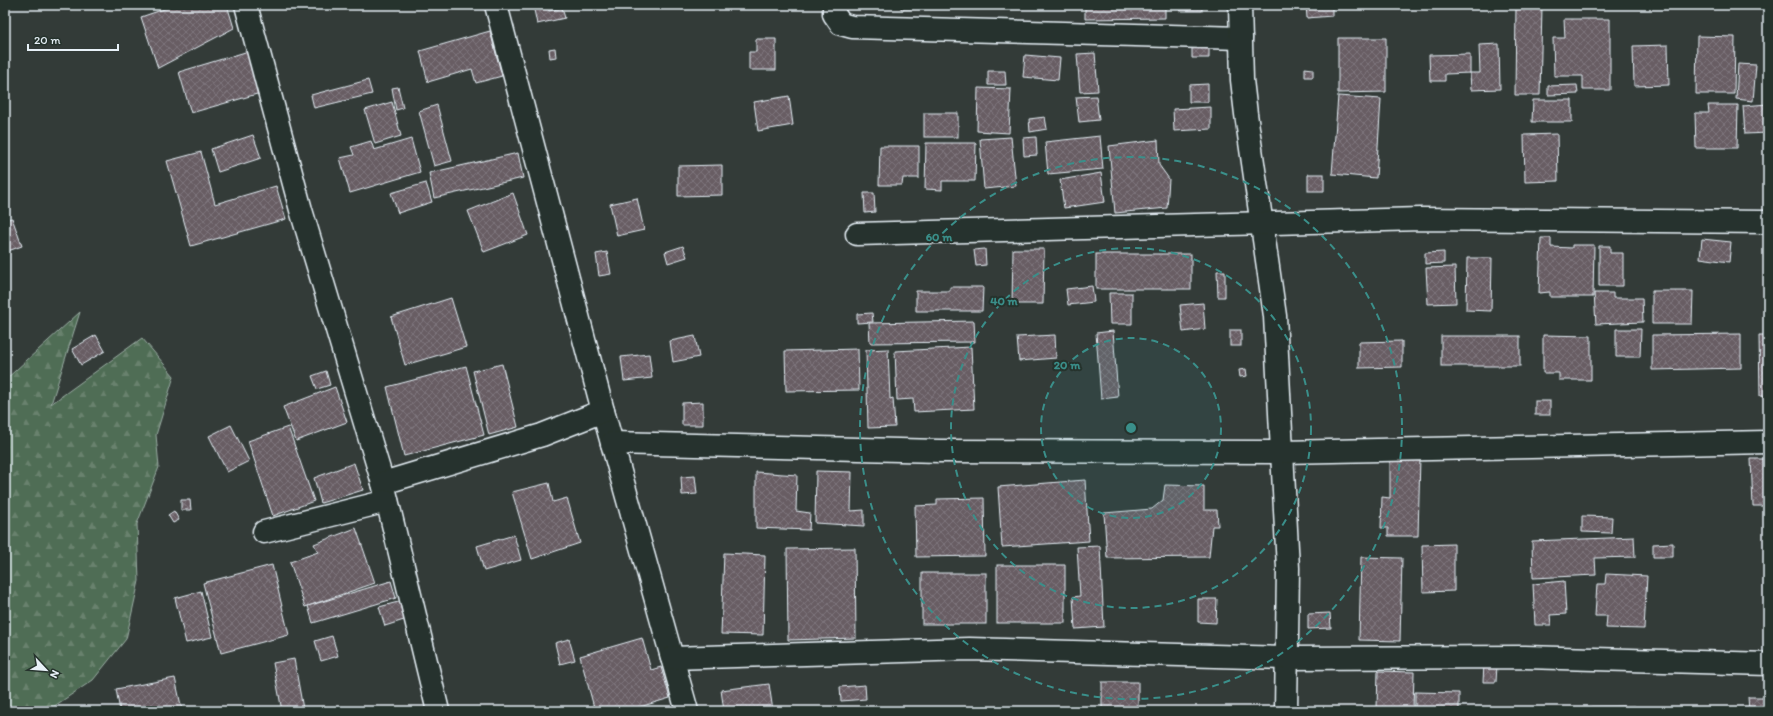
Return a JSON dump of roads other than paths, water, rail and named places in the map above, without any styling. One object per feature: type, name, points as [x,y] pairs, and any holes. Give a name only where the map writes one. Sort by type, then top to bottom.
[{"type":"street","points":[[246,5],[301,210],[385,492],[438,711]]},
{"type":"street","points":[[496,5],[603,412],[687,711]]},
{"type":"street","points":[[834,5],[834,14],[841,24],[852,27],[1241,38]]},
{"type":"street","points":[[1240,5],[1246,114],[1275,316],[1288,568],[1286,711]]},
{"type":"street","points":[[857,234],[1421,219],[1768,222]]},
{"type":"street","points":[[264,532],[385,492],[603,412]]},
{"type":"street","points":[[612,443],[940,451],[1282,452],[1768,442]]},
{"type":"street","points":[[672,658],[969,649],[1286,658],[1525,657],[1768,664]]}]
